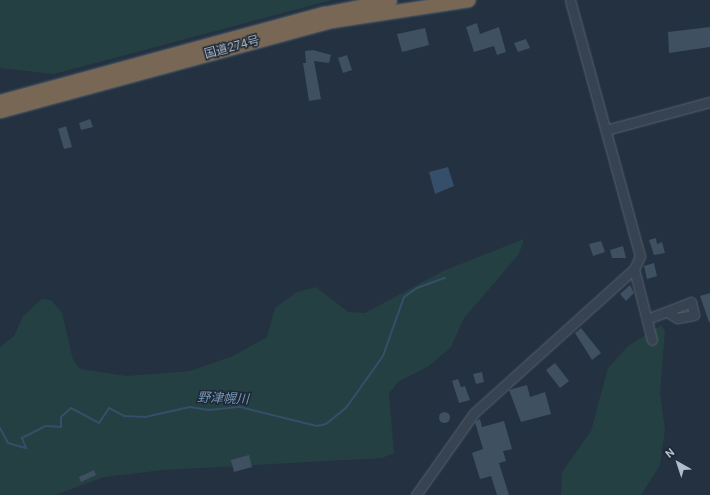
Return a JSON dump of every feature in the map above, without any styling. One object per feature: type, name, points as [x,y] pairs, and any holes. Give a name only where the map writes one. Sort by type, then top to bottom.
[{"type":"highway","name":"国道274号","points":[[0,101],[325,13],[390,0]]},
{"type":"highway","name":"国道274号","points":[[0,111],[331,22],[468,0]]},
{"type":"street","points":[[570,0],[639,245],[634,269],[652,340]]},
{"type":"street","points":[[606,130],[710,102]]},
{"type":"street","points":[[419,493],[474,413],[634,269]]},
{"type":"street","points":[[647,319],[669,313]]},
{"type":"green space","points":[[0,0],[332,0],[54,74],[0,68]]},
{"type":"green space","points":[[524,239],[519,254],[464,318],[451,347],[429,366],[399,381],[389,393],[394,453],[382,458],[164,470],[104,477],[55,495],[0,495],[0,347],[14,336],[23,316],[42,299],[51,300],[62,313],[73,360],[80,369],[127,376],[190,371],[233,356],[267,337],[275,308],[297,292],[316,287],[348,312],[365,313],[443,271]]},
{"type":"green space","points":[[661,325],[665,331],[660,392],[665,430],[660,465],[641,495],[561,495],[562,472],[591,431],[608,368],[628,346]]},
{"type":"water","points":[[448,167],[454,186],[435,194],[429,172]]},
{"type":"building","points":[[477,23],[480,34],[499,27],[506,52],[497,55],[494,46],[474,52],[466,27]]},
{"type":"building","points":[[710,27],[710,47],[669,53],[668,32]]},
{"type":"building","points":[[425,28],[429,45],[402,52],[397,34]]},
{"type":"building","points":[[526,39],[530,48],[518,52],[514,43]]},
{"type":"building","points":[[313,50],[331,55],[329,63],[314,61],[321,99],[309,101],[303,63],[306,63],[305,51]]},
{"type":"building","points":[[347,55],[352,70],[343,73],[338,58]]},
{"type":"building","points":[[90,119],[93,127],[81,130],[79,123]]},
{"type":"building","points":[[66,126],[72,147],[64,149],[58,129]]},
{"type":"building","points":[[656,238],[657,244],[662,242],[665,253],[654,255],[649,240]]},
{"type":"building","points":[[601,241],[605,252],[593,256],[589,244]]},
{"type":"building","points":[[623,246],[626,258],[612,258],[610,250]]},
{"type":"building","points":[[654,263],[657,276],[647,279],[644,266]]},
{"type":"building","points":[[630,285],[634,293],[626,301],[620,294]]},
{"type":"building","points":[[710,293],[710,322],[709,322],[700,296]]},
{"type":"building","points":[[581,328],[601,353],[592,360],[575,333]]},
{"type":"building","points":[[555,363],[569,381],[560,388],[546,370]]},
{"type":"building","points":[[482,372],[484,382],[476,384],[473,374]]},
{"type":"building","points":[[458,379],[461,387],[465,386],[470,400],[459,403],[452,381]]},
{"type":"building","points":[[527,385],[530,397],[545,392],[551,414],[521,422],[509,390]]},
{"type":"building","points":[[442,412],[446,412],[448,413],[448,421],[442,422],[439,419],[439,415]]},
{"type":"building","points":[[480,419],[482,427],[504,421],[512,449],[503,451],[506,461],[499,463],[509,495],[497,495],[491,476],[480,479],[472,453],[483,449],[475,422]]},
{"type":"building","points":[[249,455],[252,467],[234,472],[231,460]]},
{"type":"building","points":[[94,470],[96,475],[81,482],[79,477]]},
{"type":"waterway","name":"野津幌川","points":[[0,428],[8,443],[26,448],[22,438],[46,426],[61,427],[61,417],[71,408],[99,423],[109,408],[124,416],[145,417],[190,407],[209,410],[240,407],[317,426],[326,424],[346,408],[383,356],[404,297],[417,288],[445,278]]}]
